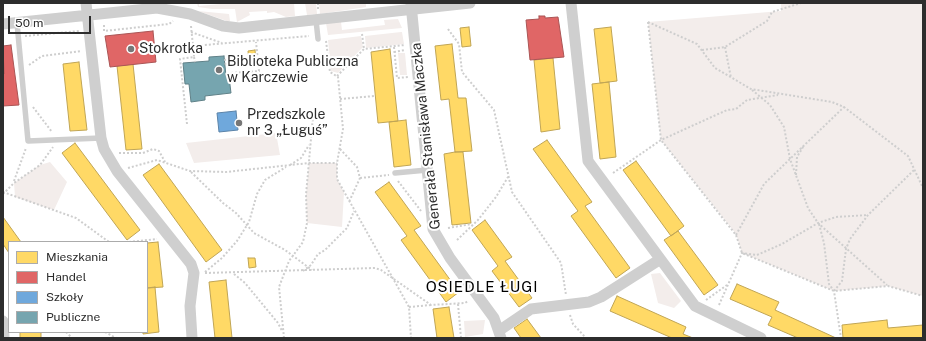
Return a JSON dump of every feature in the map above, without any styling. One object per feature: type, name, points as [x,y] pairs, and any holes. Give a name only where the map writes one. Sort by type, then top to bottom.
[{"type":"street","points":[[86,3],[101,138],[104,149],[117,171],[199,273],[194,284],[190,306],[192,338]]},
{"type":"street","points":[[3,24],[163,8],[190,14],[222,26],[239,28],[301,22],[412,6],[470,3]]},
{"type":"street","points":[[571,3],[588,161],[659,260],[695,306],[761,338]]},
{"type":"street","name":"Generała Stanisława Maczka","points":[[412,6],[435,234],[494,318],[500,334]]},
{"type":"street","points":[[500,334],[531,309],[589,302],[601,298],[659,260]]},
{"type":"street","points":[[3,321],[4,338]]},
{"type":"lane","points":[[316,20],[318,37]]},
{"type":"lane","points":[[17,23],[28,141],[101,138]]},
{"type":"lane","points":[[395,173],[428,170]]},
{"type":"path","points":[[702,50],[725,47],[767,21],[772,12],[801,3]]},
{"type":"path","points":[[103,14],[104,31],[169,24],[176,20]]},
{"type":"path","points":[[718,306],[742,252],[736,234],[661,140],[648,22],[697,44],[715,68],[751,89],[770,105],[784,127],[790,159],[808,208],[818,223],[888,286]]},
{"type":"path","points":[[190,25],[195,62]]},
{"type":"path","points":[[18,37],[104,28]]},
{"type":"path","points":[[448,29],[459,44],[462,72],[494,110],[512,192],[562,263],[567,304],[573,324],[586,338]]},
{"type":"path","points":[[191,32],[223,43]]},
{"type":"path","points":[[362,34],[364,49]]},
{"type":"path","points":[[193,46],[318,37],[326,38],[330,72],[337,76]]},
{"type":"path","points":[[231,73],[260,70],[256,42]]},
{"type":"path","points":[[337,76],[364,49],[406,45]]},
{"type":"path","points":[[394,46],[397,78],[409,77]]},
{"type":"path","points":[[725,47],[732,78]]},
{"type":"path","points":[[21,71],[42,56],[91,50]]},
{"type":"path","points":[[394,52],[406,50]]},
{"type":"path","points":[[187,124],[180,59],[194,57]]},
{"type":"path","points":[[225,59],[226,66]]},
{"type":"path","points":[[337,76],[343,129],[337,179],[409,307],[411,338]]},
{"type":"path","points":[[751,89],[832,102],[844,107],[908,156],[923,188]]},
{"type":"path","points":[[613,173],[661,140],[727,110],[736,109],[747,100],[781,94]]},
{"type":"path","points":[[340,99],[376,96]]},
{"type":"path","points":[[736,234],[764,184],[844,107]]},
{"type":"path","points":[[284,338],[279,287],[293,256],[303,242],[307,223],[306,195],[313,116]]},
{"type":"path","points":[[14,183],[28,141]]},
{"type":"path","points":[[199,273],[222,258],[237,241],[247,225],[257,194],[265,180],[301,158],[310,144]]},
{"type":"path","points":[[796,177],[797,157],[805,145]]},
{"type":"path","points":[[119,153],[143,153],[153,149],[158,151],[166,163]]},
{"type":"path","points":[[340,149],[358,167],[360,178],[350,202]]},
{"type":"path","points":[[117,171],[157,160],[190,171],[226,172],[309,163],[338,163]]},
{"type":"path","points":[[834,292],[842,281],[846,249],[850,239],[868,215],[915,170]]},
{"type":"path","points":[[190,171],[254,233],[293,256],[313,270]]},
{"type":"path","points":[[457,240],[474,224],[496,197],[508,176]]},
{"type":"path","points":[[3,192],[76,218],[108,241]]},
{"type":"path","points":[[303,271],[318,254],[325,250],[347,228],[354,211]]},
{"type":"path","points":[[742,252],[757,254],[782,244],[818,223],[836,217],[868,215]]},
{"type":"path","points":[[818,223],[824,243],[829,284],[834,292],[841,338]]},
{"type":"path","points":[[448,228],[474,224]]},
{"type":"path","points":[[139,241],[159,239]]},
{"type":"path","points":[[742,252],[834,292],[888,286],[923,296]]},
{"type":"path","points":[[199,273],[375,268],[381,270],[431,305]]},
{"type":"path","points":[[233,273],[246,283],[278,323],[283,333]]},
{"type":"path","points":[[702,303],[728,285]]},
{"type":"path","points":[[409,307],[465,303],[478,295]]},
{"type":"path","points":[[458,304],[461,338]]},
{"type":"path","points":[[107,333],[116,338]]},
{"type":"shaded area","points":[[197,3],[199,3],[199,6],[231,3],[294,3],[295,16],[286,17],[274,12],[267,13],[267,11],[249,12],[250,15],[237,22],[235,9],[212,9],[198,7]]},
{"type":"shaded area","points":[[305,3],[316,3],[317,14],[307,15]]},
{"type":"shaded area","points":[[319,3],[366,3],[366,7],[320,14]]},
{"type":"shaded area","points":[[781,3],[923,3],[923,296],[888,286],[834,291],[742,253],[736,234],[661,140],[648,22],[781,11]]},
{"type":"shaded area","points":[[198,11],[229,14],[230,21],[227,21]]},
{"type":"shaded area","points":[[398,19],[402,28],[328,35],[326,23],[341,22],[342,30],[385,25],[384,20]]},
{"type":"shaded area","points":[[402,32],[404,44],[366,48],[365,36]]},
{"type":"shaded area","points":[[361,36],[363,47],[338,73],[331,71],[328,40]]},
{"type":"shaded area","points":[[398,53],[405,53],[407,75],[400,75]]},
{"type":"shaded area","points":[[276,133],[280,155],[194,163],[186,143]]},
{"type":"shaded area","points":[[50,162],[67,182],[54,210],[15,197],[14,183],[40,165]]},
{"type":"shaded area","points":[[309,163],[337,163],[337,179],[344,192],[342,227],[307,223],[306,195]]},
{"type":"shaded area","points":[[660,273],[681,301],[674,308],[658,303],[651,274]]},
{"type":"shaded area","points":[[485,320],[483,334],[465,337],[464,321]]},
{"type":"building: Mieszkania","points":[[469,27],[471,46],[462,47],[460,28]]},
{"type":"building: Mieszkania","points":[[611,27],[617,81],[600,83],[594,29]]},
{"type":"building: Mieszkania","points":[[452,44],[458,98],[466,98],[472,151],[455,152],[449,99],[441,100],[435,46]]},
{"type":"building: Mieszkania","points":[[390,49],[398,121],[378,123],[371,52]]},
{"type":"building: Mieszkania","points":[[255,50],[256,61],[249,61],[248,51]]},
{"type":"building: Mieszkania","points":[[553,58],[560,129],[541,132],[534,60]]},
{"type":"building: Mieszkania","points":[[79,62],[87,130],[70,131],[63,64]]},
{"type":"building: Mieszkania","points":[[133,64],[142,149],[126,150],[117,66]]},
{"type":"building: Mieszkania","points":[[609,82],[616,157],[600,159],[592,84]]},
{"type":"building: Mieszkania","points":[[406,120],[411,165],[394,167],[389,122]]},
{"type":"building: Mieszkania","points":[[547,140],[592,202],[585,206],[630,268],[616,278],[571,216],[578,211],[533,149]]},
{"type":"building: Mieszkania","points":[[75,143],[140,230],[127,240],[62,153]]},
{"type":"building: Mieszkania","points":[[463,152],[471,223],[452,225],[444,154]]},
{"type":"building: Mieszkania","points":[[636,161],[684,226],[671,236],[623,170]]},
{"type":"building: Mieszkania","points":[[159,164],[222,250],[206,262],[143,175]]},
{"type":"building: Mieszkania","points":[[389,182],[421,226],[414,230],[459,292],[446,302],[401,240],[407,236],[375,192]]},
{"type":"building: Mieszkania","points":[[3,217],[20,241],[8,241],[8,252],[3,244]]},
{"type":"building: Mieszkania","points":[[485,220],[512,257],[505,261],[532,298],[519,307],[492,271],[498,266],[472,230]]},
{"type":"building: Mieszkania","points":[[678,231],[718,285],[704,295],[664,240]]},
{"type":"building: Mieszkania","points":[[158,242],[163,287],[148,288],[148,243]]},
{"type":"building: Mieszkania","points":[[248,258],[255,258],[256,267],[249,268]]},
{"type":"building: Mieszkania","points":[[226,280],[232,338],[215,338],[209,282]]},
{"type":"building: Mieszkania","points":[[737,284],[779,302],[775,310],[836,338],[798,338],[768,325],[772,317],[730,299]]},
{"type":"building: Mieszkania","points":[[155,287],[159,332],[143,334],[148,333],[148,288]]},
{"type":"building: Mieszkania","points":[[617,296],[686,327],[683,334],[693,338],[672,338],[610,311]]},
{"type":"building: Mieszkania","points":[[449,307],[454,338],[437,338],[433,309]]},
{"type":"building: Mieszkania","points":[[527,319],[541,338],[521,338],[514,328]]},
{"type":"building: Mieszkania","points":[[887,320],[888,328],[923,325],[923,338],[843,338],[842,325]]},
{"type":"building: Mieszkania","points":[[20,333],[41,333],[41,338],[20,338]]},
{"type":"building: Handel","points":[[539,16],[545,16],[545,18],[558,17],[564,57],[530,60],[526,20],[539,19]]},
{"type":"building: Handel","name":"Stokrotka","points":[[153,31],[156,62],[110,67],[105,36]]},
{"type":"building: Handel","points":[[11,45],[19,105],[3,106],[3,46]]},
{"type":"building: Szkoły","points":[[236,111],[238,130],[219,132],[217,113]]},
{"type":"building: Publiczne","points":[[224,56],[226,76],[229,77],[231,93],[205,96],[205,100],[191,102],[189,84],[185,84],[183,63],[209,61],[209,57]]},
{"type":"place","name":"Stokrotka","points":[[131,49]]},
{"type":"place","name":"Biblioteka Publiczna w Karczewie","points":[[219,70]]},
{"type":"place","name":"Przedszkole nr 3 „Ługuś”","points":[[239,123]]},
{"type":"district","name":"OSIEDLE ŁUGI","points":[[482,287]]}]
